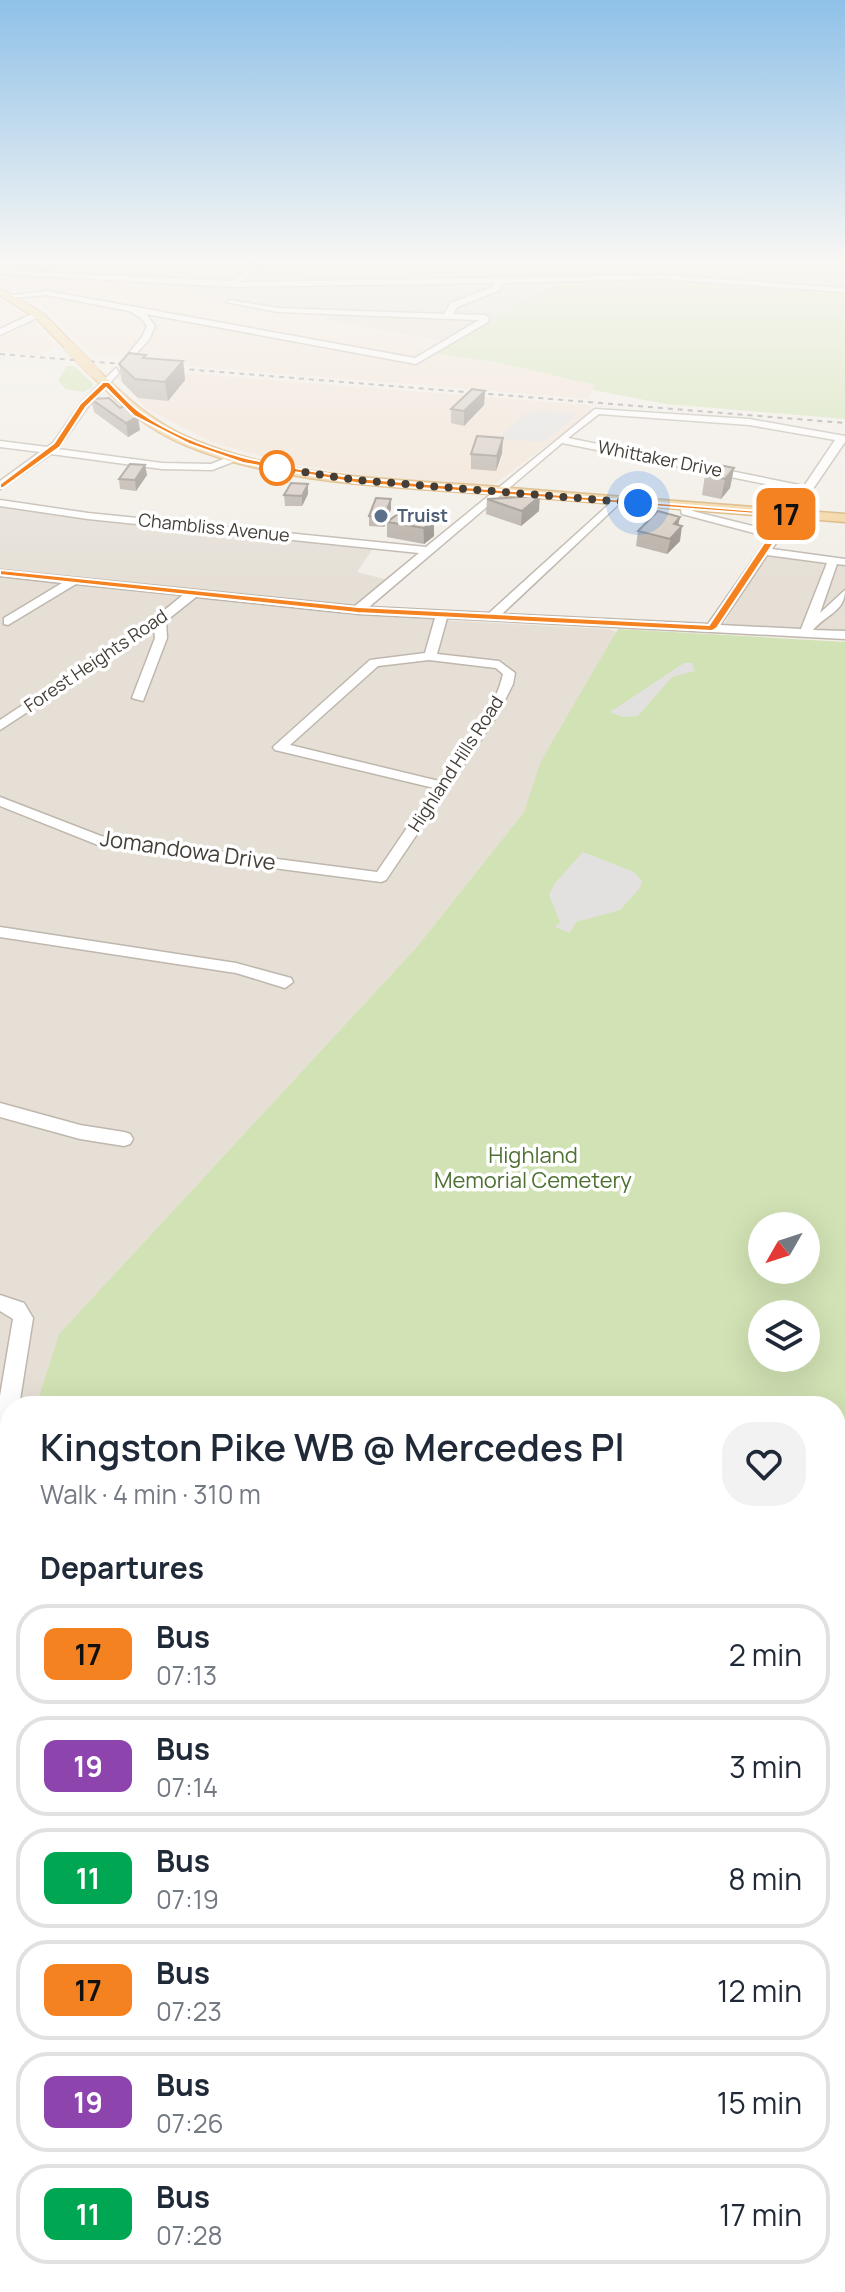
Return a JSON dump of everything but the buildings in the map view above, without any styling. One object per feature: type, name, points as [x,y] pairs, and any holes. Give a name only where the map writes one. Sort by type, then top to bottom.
[{"type":"main road","points":[[90,368],[136,413],[158,427],[234,458],[356,480],[845,518]]},
{"type":"main road","points":[[88,401],[117,396]]},
{"type":"street","points":[[0,486],[64,438],[73,419],[116,371]]},
{"type":"street","points":[[358,610],[591,414],[611,410],[749,422],[843,439],[762,551],[712,628]]},
{"type":"street","name":"Whittaker Drive","points":[[561,440],[805,489]]},
{"type":"street","points":[[0,444],[140,464],[207,467],[234,458]]},
{"type":"street","points":[[492,617],[616,501]]},
{"type":"street","name":"Chambliss Avenue","points":[[0,503],[88,516],[429,551]]},
{"type":"street","points":[[685,506],[686,512],[692,514],[774,535]]},
{"type":"street","points":[[762,551],[839,562],[808,628]]},
{"type":"street","points":[[0,573],[358,610],[712,628],[808,628],[845,635]]},
{"type":"street","points":[[8,621],[73,581]]},
{"type":"street","points":[[808,628],[830,611],[845,593]]},
{"type":"street","name":"Forest Heights Road","points":[[0,726],[160,620],[191,595]]},
{"type":"street","points":[[441,786],[280,747],[374,663],[430,656],[442,615]]},
{"type":"street","points":[[138,698],[161,638],[160,620]]},
{"type":"street","name":"Highland Hills Road","points":[[381,877],[490,716],[507,684],[509,673],[499,665],[430,656]]},
{"type":"street","name":"Jomandowa Drive","points":[[0,801],[98,840],[381,877]]},
{"type":"street","points":[[0,932],[236,968],[285,982]]},
{"type":"street","points":[[0,1110],[80,1132],[124,1139]]},
{"type":"street","points":[[0,1303],[17,1309],[23,1318],[10,1396]]},
{"type":"shaded area","points":[[213,368],[522,368],[596,385],[588,399]]},
{"type":"shaded area","points":[[156,371],[589,405],[594,410],[493,485],[368,476],[286,463],[214,443],[148,410],[116,377],[121,372]]},
{"type":"shaded area","points":[[533,410],[575,413],[572,420],[542,442],[504,439],[502,435],[525,413],[532,413]]},
{"type":"shaded area","points":[[0,507],[112,522],[374,547],[357,572],[388,580],[346,615],[608,629],[617,632],[588,691],[541,761],[536,789],[524,812],[416,948],[59,1334],[39,1396],[0,1396]]},
{"type":"shaded area","points":[[771,555],[845,565],[845,631],[724,624],[764,557]]},
{"type":"shaded area","points":[[684,663],[692,663],[695,671],[672,677],[638,716],[623,717],[610,712]]},
{"type":"shaded area","points":[[583,852],[634,872],[642,881],[640,888],[620,910],[576,922],[570,933],[555,927],[560,922],[549,895],[554,884]]},
{"type":"green space","points":[[66,368],[76,368],[93,384],[84,392],[65,389],[58,380]]},
{"type":"green space","points":[[521,368],[845,368],[845,419],[666,404],[593,390],[595,385]]},
{"type":"green space","name":"Highland Memorial Cemetery","points":[[618,629],[845,642],[845,1396],[39,1396],[59,1334],[416,948],[524,812],[541,761]]},
{"type":"railway","points":[[171,368],[845,423]]},
{"type":"bus line","name":"17","points":[[0,486],[57,445],[83,406],[106,384],[137,414],[158,427],[234,458],[296,472],[356,480],[788,514],[712,628],[358,610],[191,595],[0,572]]},
{"type":"place","name":"Truist","points":[[381,516]]},
{"type":"route","points":[[277,468],[356,480],[638,503]]}]
